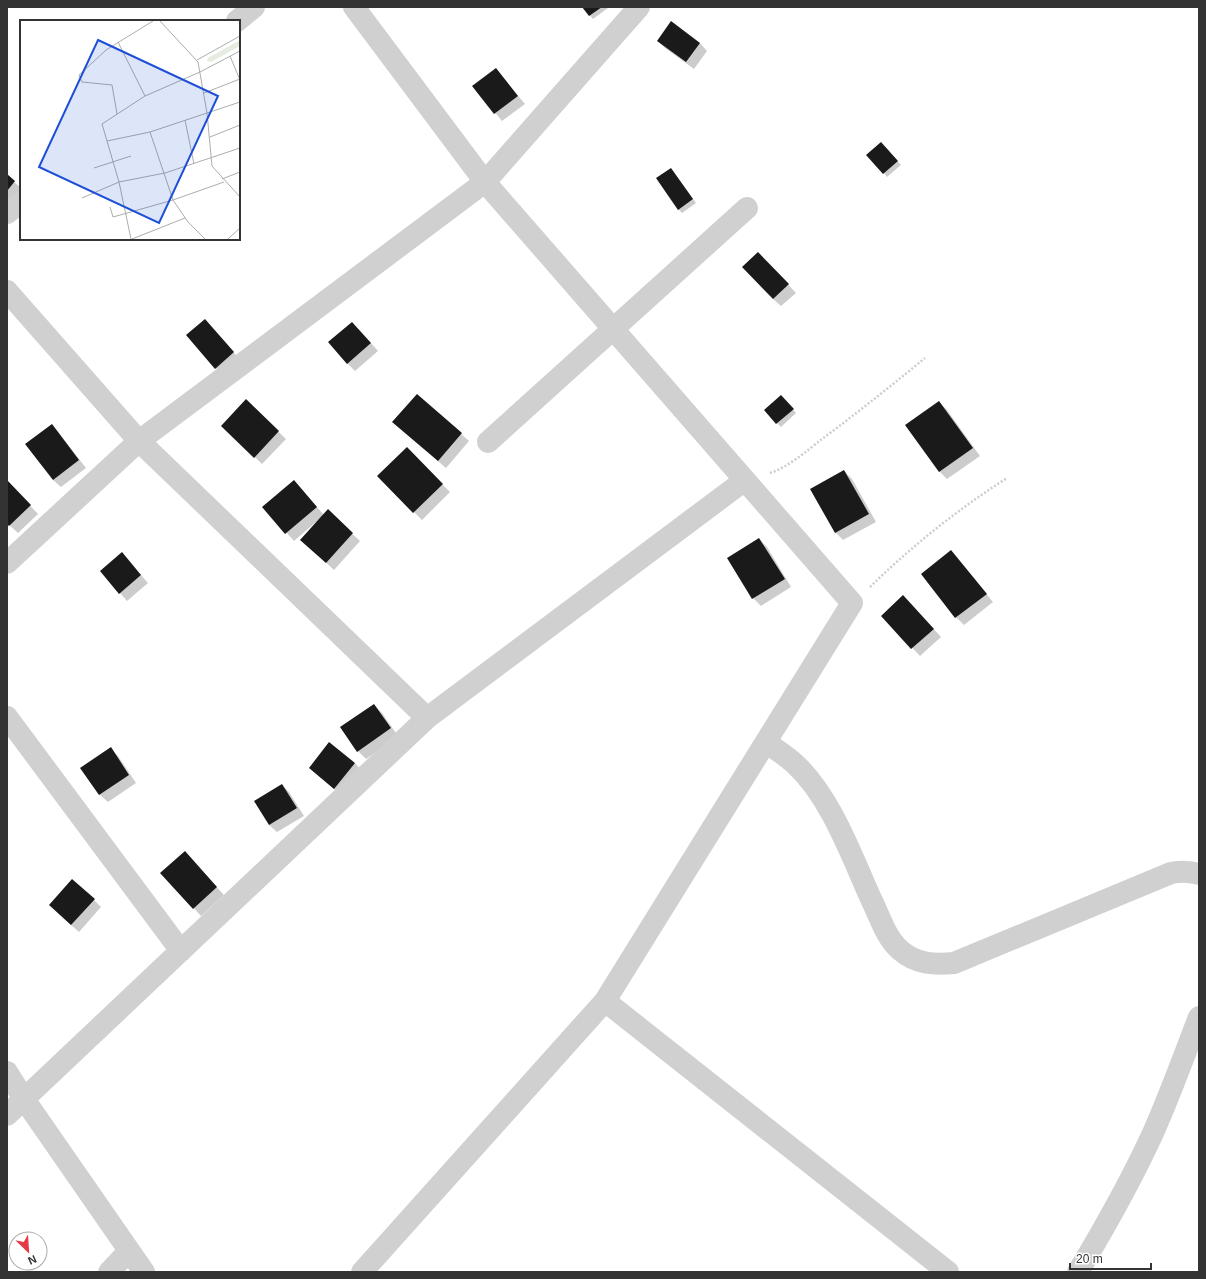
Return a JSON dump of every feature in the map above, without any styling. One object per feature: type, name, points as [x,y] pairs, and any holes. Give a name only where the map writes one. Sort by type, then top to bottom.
[{"type":"street","points":[[238,20],[254,7]]},
{"type":"street","points":[[354,7],[485,182],[852,603],[605,1001],[362,1272]]},
{"type":"street","points":[[7,563],[139,441],[485,182],[639,7]]},
{"type":"street","points":[[7,213],[20,203]]},
{"type":"street","points":[[488,442],[614,330],[747,208]]},
{"type":"street","points":[[7,291],[139,441],[427,718]]},
{"type":"street","points":[[7,1115],[427,718],[745,480]]},
{"type":"street","points":[[7,717],[181,950]]},
{"type":"street","points":[[766,743],[796,765],[808,778],[832,814],[891,940],[900,950],[925,964],[954,963],[1171,873],[1191,871],[1199,874]]},
{"type":"street","points":[[605,1001],[948,1272]]},
{"type":"street","points":[[1078,1272],[1128,1185],[1172,1087],[1199,1017]]},
{"type":"street","points":[[7,1072],[24,1099],[144,1272]]},
{"type":"street","points":[[109,1272],[129,1251]]},
{"type":"path","points":[[745,480],[774,472],[788,464],[879,396],[925,358]]},
{"type":"path","points":[[852,603],[900,558],[936,528],[1007,478]]},
{"type":"building","points":[[582,7],[602,7],[589,16]]},
{"type":"building","points":[[671,21],[700,43],[686,62],[657,41]]},
{"type":"building","points":[[496,68],[518,96],[494,114],[472,86]]},
{"type":"building","points":[[881,142],[898,161],[883,174],[866,155]]},
{"type":"building","points":[[671,168],[693,199],[678,210],[656,178]]},
{"type":"building","points":[[7,174],[15,181],[7,191]]},
{"type":"building","points":[[758,252],[789,284],[773,299],[742,267]]},
{"type":"building","points":[[205,319],[234,352],[215,369],[186,335]]},
{"type":"building","points":[[352,322],[371,343],[347,364],[328,342]]},
{"type":"building","points":[[417,394],[462,433],[438,461],[392,422]]},
{"type":"building","points":[[781,395],[794,409],[776,424],[764,410]]},
{"type":"building","points":[[246,399],[279,431],[254,458],[221,426]]},
{"type":"building","points":[[939,401],[973,448],[939,472],[905,425]]},
{"type":"building","points":[[52,424],[79,460],[53,480],[25,444]]},
{"type":"building","points":[[407,447],[443,484],[413,513],[377,476]]},
{"type":"building","points":[[844,470],[869,514],[835,533],[810,489]]},
{"type":"building","points":[[7,480],[31,505],[9,526],[7,524]]},
{"type":"building","points":[[294,480],[317,507],[285,534],[262,507]]},
{"type":"building","points":[[328,509],[353,533],[326,563],[300,540]]},
{"type":"building","points":[[759,538],[785,579],[752,599],[727,558]]},
{"type":"building","points":[[951,550],[987,594],[955,618],[921,574]]},
{"type":"building","points":[[122,552],[141,575],[119,594],[100,571]]},
{"type":"building","points":[[903,595],[934,629],[911,649],[881,616]]},
{"type":"building","points":[[374,704],[391,728],[357,752],[340,727]]},
{"type":"building","points":[[329,742],[355,763],[334,789],[309,768]]},
{"type":"building","points":[[111,747],[129,775],[99,795],[80,768]]},
{"type":"building","points":[[282,784],[297,808],[269,825],[254,801]]},
{"type":"building","points":[[185,851],[217,887],[193,909],[160,873]]},
{"type":"building","points":[[72,879],[95,899],[71,925],[49,905]]}]
